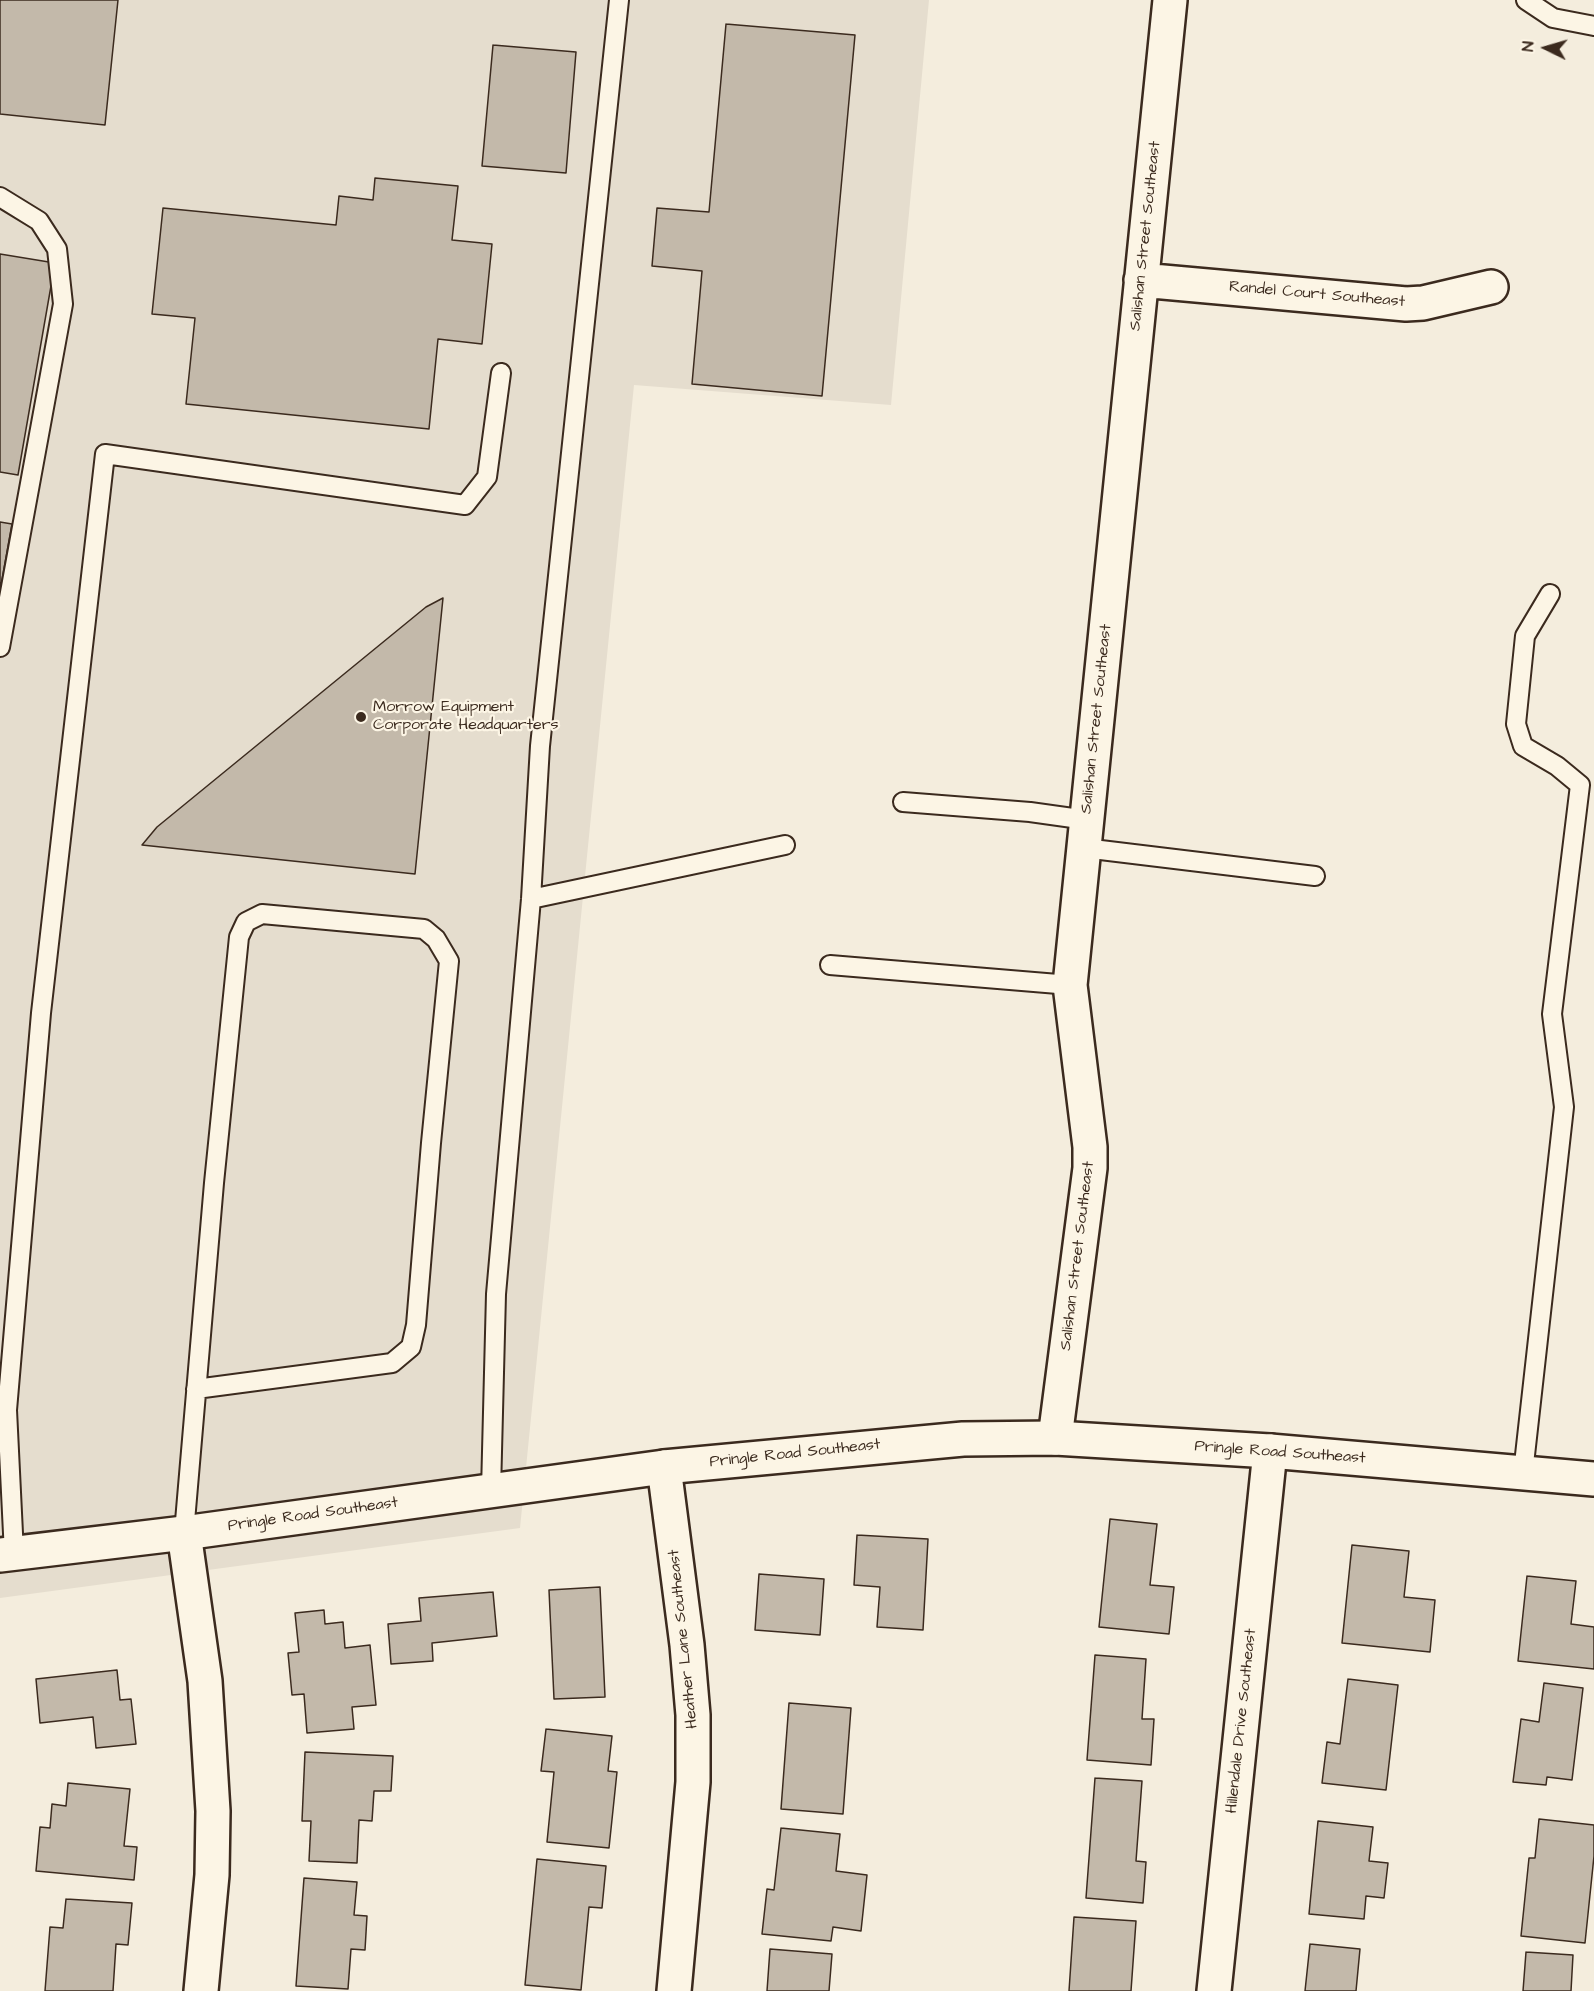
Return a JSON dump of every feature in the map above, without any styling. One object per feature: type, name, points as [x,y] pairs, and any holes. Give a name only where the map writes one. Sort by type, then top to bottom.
[{"type":"street","name":"Salishan Street Southeast","points":[[1055,1437],[1090,1168],[1090,1147],[1072,1009],[1071,985],[1170,0]]},
{"type":"street","name":"Randel Court Southeast","points":[[1141,280],[1406,304],[1423,303],[1491,287]]},
{"type":"street","name":"Pringle Road Southeast","points":[[7,1555],[664,1467],[963,1439],[1055,1437],[1270,1451],[1594,1479]]},
{"type":"street","name":"Hillendale Drive Southeast","points":[[1214,1991],[1270,1451]]},
{"type":"street","name":"Heather Lane Southeast","points":[[664,1467],[687,1645],[693,1715],[693,1782],[674,1991]]},
{"type":"street","points":[[184,1533],[205,1681],[213,1811],[212,1875],[201,1991]]},
{"type":"lane","points":[[491,1491],[496,1294],[531,899],[540,746],[619,0]]},
{"type":"lane","points":[[1526,0],[1553,18],[1594,26]]},
{"type":"lane","points":[[0,197],[39,221],[57,249],[63,304],[0,646]]},
{"type":"lane","points":[[7,1555],[8,1399],[41,1013],[105,454],[465,505],[487,477],[501,373]]},
{"type":"lane","points":[[1523,1473],[1564,1107],[1552,1014],[1580,785],[1557,766],[1523,746],[1516,724],[1525,636],[1550,594]]},
{"type":"lane","points":[[903,802],[1030,812],[1085,834],[1316,876]]},
{"type":"lane","points":[[531,899],[785,845]]},
{"type":"lane","points":[[184,1533],[196,1389],[232,998],[239,938],[246,922],[262,914],[424,929],[436,939],[449,961],[416,1325],[411,1347],[392,1363],[196,1389]]},
{"type":"lane","points":[[830,965],[1071,985]]},
{"type":"shaded area","points":[[0,0],[929,0],[891,405],[634,385],[520,1528],[0,1598]]},
{"type":"building","points":[[0,0],[118,0],[105,125],[0,114]]},
{"type":"building","points":[[726,24],[855,35],[822,396],[692,384],[702,271],[652,266],[657,208],[709,212]]},
{"type":"building","points":[[493,45],[576,52],[566,173],[482,166]]},
{"type":"building","points":[[375,178],[458,186],[452,240],[492,244],[482,344],[438,339],[429,429],[186,404],[195,318],[152,314],[163,208],[336,225],[339,196],[373,200]]},
{"type":"building","points":[[0,254],[55,263],[18,475],[0,472]]},
{"type":"building","points":[[0,522],[12,524],[0,591]]},
{"type":"building","name":"Morrow Equipment Corporate Headquarters","points":[[443,598],[415,874],[142,845],[157,827],[426,607]]},
{"type":"building","points":[[1110,1519],[1157,1524],[1150,1585],[1174,1587],[1169,1634],[1099,1627]]},
{"type":"building","points":[[857,1535],[928,1539],[923,1630],[877,1627],[880,1587],[854,1585]]},
{"type":"building","points":[[1352,1545],[1409,1551],[1404,1597],[1435,1600],[1430,1652],[1342,1643]]},
{"type":"building","points":[[759,1574],[824,1579],[820,1635],[755,1630]]},
{"type":"building","points":[[1527,1576],[1576,1581],[1571,1624],[1594,1627],[1594,1669],[1518,1661]]},
{"type":"building","points":[[600,1587],[605,1697],[554,1699],[549,1590]]},
{"type":"building","points":[[493,1592],[497,1636],[432,1643],[433,1661],[391,1664],[388,1624],[421,1621],[419,1598]]},
{"type":"building","points":[[324,1610],[325,1624],[343,1622],[345,1648],[370,1645],[376,1705],[352,1707],[354,1729],[307,1733],[304,1694],[292,1695],[288,1653],[299,1652],[295,1613]]},
{"type":"building","points":[[1095,1655],[1146,1659],[1142,1719],[1154,1719],[1151,1765],[1087,1760]]},
{"type":"building","points":[[117,1670],[120,1700],[131,1699],[136,1744],[96,1748],[93,1717],[40,1723],[36,1679]]},
{"type":"building","points":[[1348,1679],[1398,1685],[1386,1790],[1322,1783],[1327,1742],[1340,1744]]},
{"type":"building","points":[[1544,1683],[1583,1688],[1572,1780],[1547,1777],[1546,1785],[1513,1782],[1521,1719],[1539,1722]]},
{"type":"building","points":[[789,1703],[851,1708],[843,1814],[781,1809]]},
{"type":"building","points":[[546,1729],[612,1736],[608,1771],[617,1772],[609,1848],[547,1842],[554,1772],[541,1771]]},
{"type":"building","points":[[305,1752],[393,1756],[391,1791],[374,1791],[372,1821],[359,1820],[357,1863],[309,1861],[311,1821],[302,1821]]},
{"type":"building","points":[[1095,1778],[1142,1781],[1136,1861],[1146,1862],[1143,1903],[1086,1898]]},
{"type":"building","points":[[68,1783],[130,1789],[124,1846],[137,1847],[134,1880],[36,1871],[40,1827],[50,1828],[52,1804],[66,1806]]},
{"type":"building","points":[[1539,1819],[1594,1825],[1594,1856],[1585,1943],[1521,1936],[1529,1858],[1535,1858]]},
{"type":"building","points":[[1318,1821],[1373,1827],[1369,1861],[1388,1863],[1384,1898],[1366,1896],[1364,1919],[1309,1914]]},
{"type":"building","points":[[781,1828],[840,1834],[836,1871],[867,1875],[861,1931],[833,1927],[831,1941],[762,1934],[767,1889],[774,1890]]},
{"type":"building","points":[[537,1859],[606,1866],[602,1908],[589,1907],[581,1990],[525,1985]]},
{"type":"building","points":[[304,1878],[357,1882],[354,1915],[367,1916],[365,1950],[351,1949],[348,1989],[296,1986]]},
{"type":"building","points":[[66,1899],[132,1903],[128,1945],[116,1944],[113,1991],[45,1991],[50,1927],[63,1928]]},
{"type":"building","points":[[1074,1917],[1136,1921],[1131,1991],[1069,1991]]},
{"type":"building","points":[[1310,1944],[1360,1949],[1356,1991],[1305,1991]]},
{"type":"building","points":[[770,1949],[832,1954],[829,1991],[767,1991]]},
{"type":"building","points":[[1526,1952],[1573,1955],[1571,1991],[1523,1991]]},
{"type":"place","name":"Morrow Equipment Corporate Headquarters","points":[[361,717]]}]
